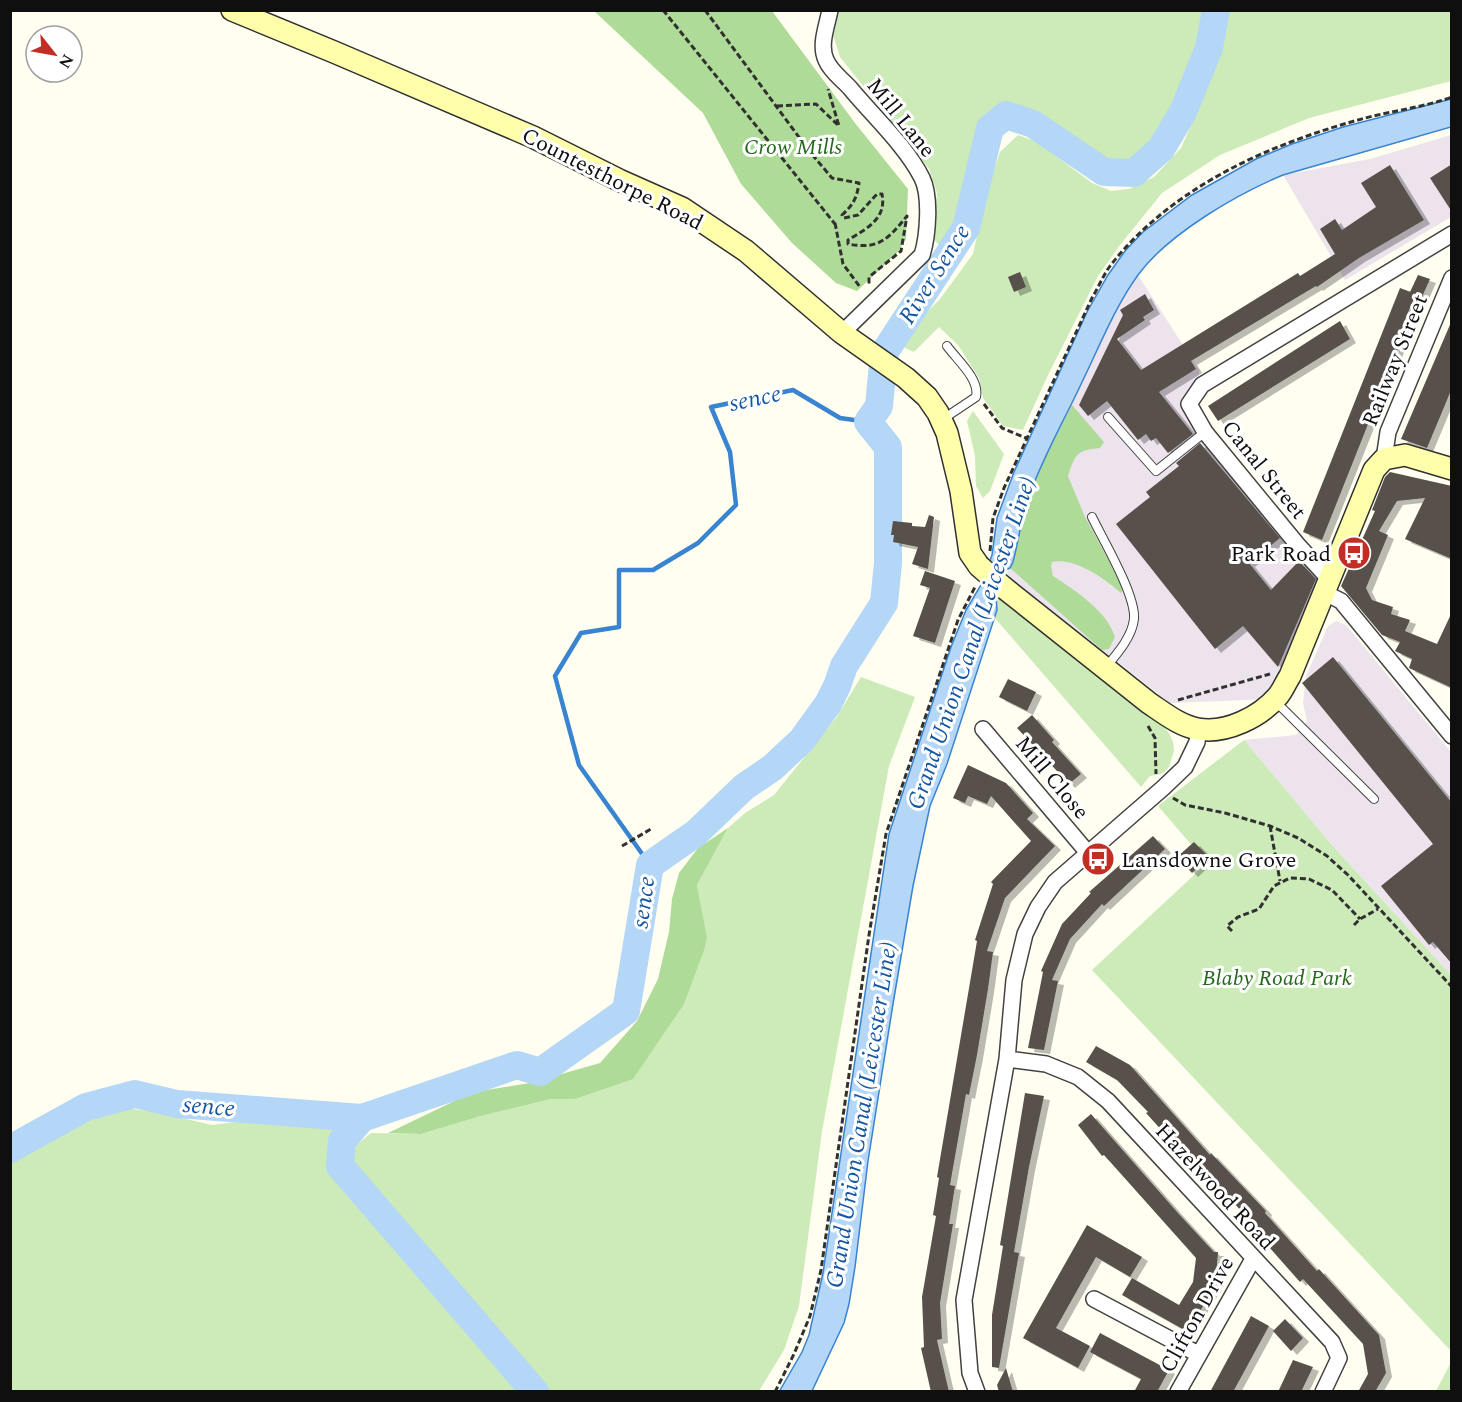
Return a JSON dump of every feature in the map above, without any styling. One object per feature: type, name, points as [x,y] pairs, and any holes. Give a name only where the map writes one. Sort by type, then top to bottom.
[{"type":"street","name":"Countesthorpe Road","points":[[232,10],[533,137],[619,180],[682,208],[746,251],[842,333],[906,378],[927,397],[948,433],[961,492],[970,553],[982,567],[1003,587],[1174,720],[1199,729]]},
{"type":"street","name":"Mill Lane","points":[[830,10],[823,43],[825,59],[832,71],[847,85],[908,156],[923,180],[927,197],[926,239],[922,255],[842,333]]},
{"type":"street","name":"Canal Street","points":[[1452,234],[1202,385],[1189,404],[1205,432],[1297,544],[1327,586],[1452,736]]},
{"type":"street","name":"Railway Street","points":[[1384,459],[1389,432],[1452,278]]},
{"type":"street","points":[[976,1392],[970,1373],[964,1300],[1006,1059],[1014,980],[1025,934],[1038,908],[1055,882],[1164,788],[1185,766],[1197,742],[1199,729],[1224,728],[1241,723],[1260,712],[1274,699],[1290,676],[1374,470],[1384,459],[1405,455],[1452,469]]},
{"type":"street","name":"Mill Close","points":[[983,729],[1089,853]]},
{"type":"street","name":"Hazelwood Road","points":[[1006,1059],[1046,1064],[1078,1077],[1108,1101],[1332,1342],[1340,1358],[1323,1392]]},
{"type":"street","name":"Clifton Drive","points":[[1178,1392],[1253,1259]]},
{"type":"street","points":[[1094,1299],[1198,1354]]},
{"type":"lane","points":[[941,420],[976,397],[977,392],[972,378],[946,346]]},
{"type":"lane","points":[[1108,417],[1156,471],[1205,432]]},
{"type":"lane","points":[[1092,517],[1126,588],[1134,618],[1131,630],[1106,668]]},
{"type":"lane","points":[[1274,699],[1374,799]]},
{"type":"path","points":[[663,10],[835,224]]},
{"type":"path","points":[[705,10],[831,177],[859,183],[858,194],[853,205],[842,215],[844,218],[858,215],[877,194],[882,194],[884,204],[879,217],[869,228],[848,240],[848,244],[870,247],[882,242],[907,216],[901,251],[869,277],[870,304]]},
{"type":"path","points":[[776,106],[816,104],[839,126],[826,84],[832,71]]},
{"type":"path","points":[[775,1392],[810,1316],[821,1270],[869,935],[886,834],[957,620],[982,567],[993,518],[1004,488],[1092,298],[1108,268],[1139,233],[1165,211],[1246,160],[1289,142],[1359,119],[1452,97]]},
{"type":"path","points":[[815,199],[835,224],[843,264],[861,287]]},
{"type":"path","points":[[976,397],[1002,428],[1027,438]]},
{"type":"path","points":[[1170,703],[1294,667]]},
{"type":"path","points":[[1164,788],[1173,799],[1185,805],[1226,813],[1270,826],[1298,838],[1327,855],[1452,987]]},
{"type":"path","points":[[1270,826],[1280,881]]},
{"type":"path","points":[[622,846],[651,829]]},
{"type":"path","points":[[1232,931],[1227,926],[1238,917],[1258,909],[1269,891],[1280,881],[1299,878],[1321,884],[1332,890],[1360,919]]},
{"type":"path","points":[[1354,925],[1378,909]]},
{"type":"shaded area","points":[[1451,135],[1451,217],[1345,280],[1283,175],[1370,159]]},
{"type":"shaded area","points":[[1138,275],[1199,370],[1199,412],[1329,579],[1274,699],[1170,703],[1009,577],[1006,570],[1010,568],[1030,494],[1109,325]]},
{"type":"shaded area","points":[[1336,621],[1346,625],[1451,752],[1451,975],[1331,844],[1244,740],[1296,735],[1307,721],[1303,703],[1306,676],[1328,626]]},
{"type":"green space","name":"Crow Mills","points":[[594,11],[772,11],[855,123],[908,189],[906,239],[896,254],[857,291],[836,283],[792,243],[741,184],[703,113]]},
{"type":"green space","points":[[835,11],[1209,11],[1196,64],[1176,121],[1159,145],[1131,166],[1108,167],[1056,125],[1031,113],[1000,112],[983,134],[977,147],[960,217],[949,237],[938,244],[933,238],[937,193],[929,169],[840,57],[833,35]]},
{"type":"green space","points":[[1229,11],[1451,11],[1451,81],[1309,118],[1220,155],[1162,193],[1098,276],[1023,430],[1003,426],[983,398],[979,378],[958,345],[939,327],[914,352],[903,347],[903,336],[940,299],[973,254],[987,191],[1000,152],[1018,135],[1037,142],[1092,183],[1111,191],[1129,189],[1154,177],[1181,148],[1220,51]]},
{"type":"green space","points":[[1072,405],[1104,442],[1100,448],[1086,450],[1078,455],[1068,476],[1085,517],[1124,588],[1121,593],[1080,566],[1061,561],[1052,562],[1051,566],[1053,576],[1090,602],[1111,628],[1115,637],[1109,649],[1102,650],[1010,568],[1030,494],[1044,460]]},
{"type":"green space","points":[[973,411],[1004,454],[990,491],[983,498],[976,486],[975,456],[967,421]]},
{"type":"green space","points":[[996,596],[1058,638],[1159,721],[1169,733],[1174,751],[1169,767],[1162,774],[1150,776],[1141,787],[994,617],[997,610]]},
{"type":"green space","points":[[861,677],[915,697],[889,766],[822,1131],[799,1306],[784,1350],[759,1391],[546,1391],[351,1167],[354,1147],[371,1133],[421,1134],[551,1099],[575,1099],[707,937],[697,885],[728,828],[745,813],[774,795],[836,718]]},
{"type":"green space","name":"Blaby Road Park","points":[[1244,740],[1331,844],[1451,975],[1451,1351],[1092,970],[1207,863],[1158,806]]},
{"type":"green space","points":[[728,828],[697,885],[707,937],[684,1004],[633,1079],[575,1099],[551,1099],[421,1134],[388,1133],[473,1092],[530,1083],[600,1063],[637,1021],[658,979],[669,932],[672,899],[679,873],[698,848]]},
{"type":"green space","points":[[117,1107],[157,1112],[212,1125],[235,1122],[309,1125],[340,1130],[331,1142],[330,1170],[517,1391],[11,1391],[11,1159],[46,1144],[82,1120]]},
{"type":"green space","points":[[1451,1362],[1451,1391],[1436,1391]]},
{"type":"water","name":"Grand Union Canal (Leicester Line)","points":[[1451,99],[1451,127],[1283,175],[1225,204],[1185,230],[1151,260],[1138,275],[1115,313],[1031,491],[1013,562],[1006,570],[996,596],[997,610],[947,764],[930,806],[913,886],[893,1004],[868,1161],[855,1267],[844,1323],[812,1391],[779,1392],[809,1335],[823,1273],[889,834],[951,647],[966,610],[981,585],[992,555],[997,518],[1014,472],[1087,312],[1125,251],[1143,232],[1192,195],[1256,159],[1292,144],[1343,127]]},
{"type":"building","points":[[1452,164],[1452,212],[1430,178]]},
{"type":"building","points":[[1390,165],[1424,220],[1359,258],[1317,287],[1191,361],[1196,369],[1159,392],[1193,434],[1168,453],[1156,438],[1151,441],[1146,434],[1138,440],[1107,401],[1088,416],[1079,405],[1123,315],[1120,310],[1145,294],[1154,310],[1143,317],[1145,320],[1117,339],[1141,370],[1298,273],[1300,276],[1335,254],[1320,229],[1335,219],[1342,230],[1376,207],[1361,183]]},
{"type":"building","points":[[1020,272],[1026,287],[1014,292],[1008,277]]},
{"type":"building","points":[[1418,275],[1430,279],[1422,297],[1410,292]]},
{"type":"building","points":[[1400,288],[1416,294],[1403,324],[1407,326],[1322,540],[1303,532]]},
{"type":"building","points":[[1452,320],[1452,388],[1427,448],[1401,439]]},
{"type":"building","points":[[1340,321],[1350,339],[1218,421],[1208,406]]},
{"type":"building","points":[[1200,443],[1280,538],[1249,563],[1271,590],[1299,561],[1316,579],[1278,667],[1243,626],[1215,649],[1116,524],[1150,497],[1146,492],[1179,466],[1176,463]]},
{"type":"building","points":[[1390,472],[1452,486],[1452,559],[1405,539],[1425,498],[1397,501],[1379,531],[1388,535],[1366,588],[1372,600],[1393,607],[1391,614],[1410,620],[1405,631],[1437,644],[1452,612],[1452,688],[1409,668],[1412,659],[1395,651],[1400,642],[1382,635],[1341,586],[1375,511],[1372,510],[1385,477]]},
{"type":"building","points":[[929,515],[934,517],[928,569],[912,564],[918,547],[893,542],[894,535],[891,535],[893,521],[925,527]]},
{"type":"building","points":[[925,571],[955,581],[935,643],[913,636],[930,588],[920,585]]},
{"type":"building","points":[[1333,657],[1452,803],[1452,964],[1433,942],[1429,945],[1381,886],[1433,844],[1302,683]]},
{"type":"building","points":[[1008,679],[1036,692],[1027,711],[999,697]]},
{"type":"building","points":[[1032,715],[1054,740],[1052,742],[1081,774],[1069,784],[1017,728]]},
{"type":"building","points":[[968,765],[1006,783],[1033,813],[1027,819],[1055,846],[1005,898],[987,951],[993,952],[988,989],[950,1185],[955,1186],[949,1224],[953,1224],[940,1303],[942,1339],[937,1340],[949,1392],[931,1392],[921,1348],[924,1347],[922,1297],[936,1216],[933,1215],[939,1178],[937,1177],[977,941],[975,940],[993,884],[991,882],[1031,841],[991,796],[987,804],[968,796],[965,803],[953,798]]},
{"type":"building","points":[[1153,836],[1165,849],[1104,906],[1102,904],[1070,939],[1052,980],[1058,981],[1044,1050],[1028,1048],[1043,972],[1041,971],[1062,924],[1091,893],[1089,892]]},
{"type":"building","points":[[1194,842],[1209,857],[1192,873],[1177,857]]},
{"type":"building","points":[[1096,1046],[1130,1065],[1210,1155],[1211,1153],[1266,1211],[1265,1213],[1317,1271],[1319,1269],[1379,1335],[1386,1373],[1375,1392],[1358,1392],[1368,1374],[1363,1344],[1303,1279],[1300,1282],[1254,1230],[1257,1228],[1196,1162],[1193,1165],[1117,1080],[1086,1062]]},
{"type":"building","points":[[1025,1093],[1044,1096],[1014,1252],[1019,1253],[999,1368],[992,1367],[992,1315],[1003,1246],[1000,1245]]},
{"type":"building","points":[[1091,1114],[1178,1213],[1214,1252],[1218,1252],[1215,1289],[1188,1332],[1122,1295],[1132,1278],[1179,1305],[1193,1282],[1196,1258],[1104,1155],[1102,1156],[1078,1125]]},
{"type":"building","points":[[1087,1225],[1142,1257],[1130,1277],[1096,1257],[1056,1328],[1090,1346],[1078,1368],[1023,1338]]},
{"type":"building","points":[[1251,1316],[1269,1326],[1233,1392],[1210,1392]]},
{"type":"building","points":[[1285,1319],[1303,1338],[1291,1351],[1273,1331]]},
{"type":"building","points":[[1100,1333],[1169,1370],[1157,1392],[1134,1392],[1141,1379],[1090,1352]]},
{"type":"building","points":[[1293,1360],[1313,1367],[1301,1392],[1278,1392]]},
{"type":"building","points":[[1006,1368],[1013,1392],[999,1392],[997,1385]]},
{"type":"waterway","name":"River Sence","points":[[10,1149],[86,1107],[135,1094],[177,1104],[362,1118],[517,1065],[540,1072],[626,1011],[650,865],[696,833],[744,787],[772,768],[802,740],[828,704],[844,666],[884,603],[888,563],[888,447],[868,422],[879,406],[884,353],[966,228],[990,128],[1006,115],[1033,124],[1104,172],[1134,173],[1161,149],[1183,112],[1209,48],[1216,10]]},
{"type":"waterway","name":"sence","points":[[650,865],[579,765],[555,676],[581,633],[619,627],[619,570],[653,570],[698,543],[736,505],[730,452],[711,407],[793,390],[840,418],[868,422]]},
{"type":"waterway","points":[[362,1118],[342,1141],[340,1166],[535,1392]]},
{"type":"place","name":"Park Road","points":[[1354,553]]},
{"type":"place","name":"Lansdowne Grove","points":[[1098,859]]}]
